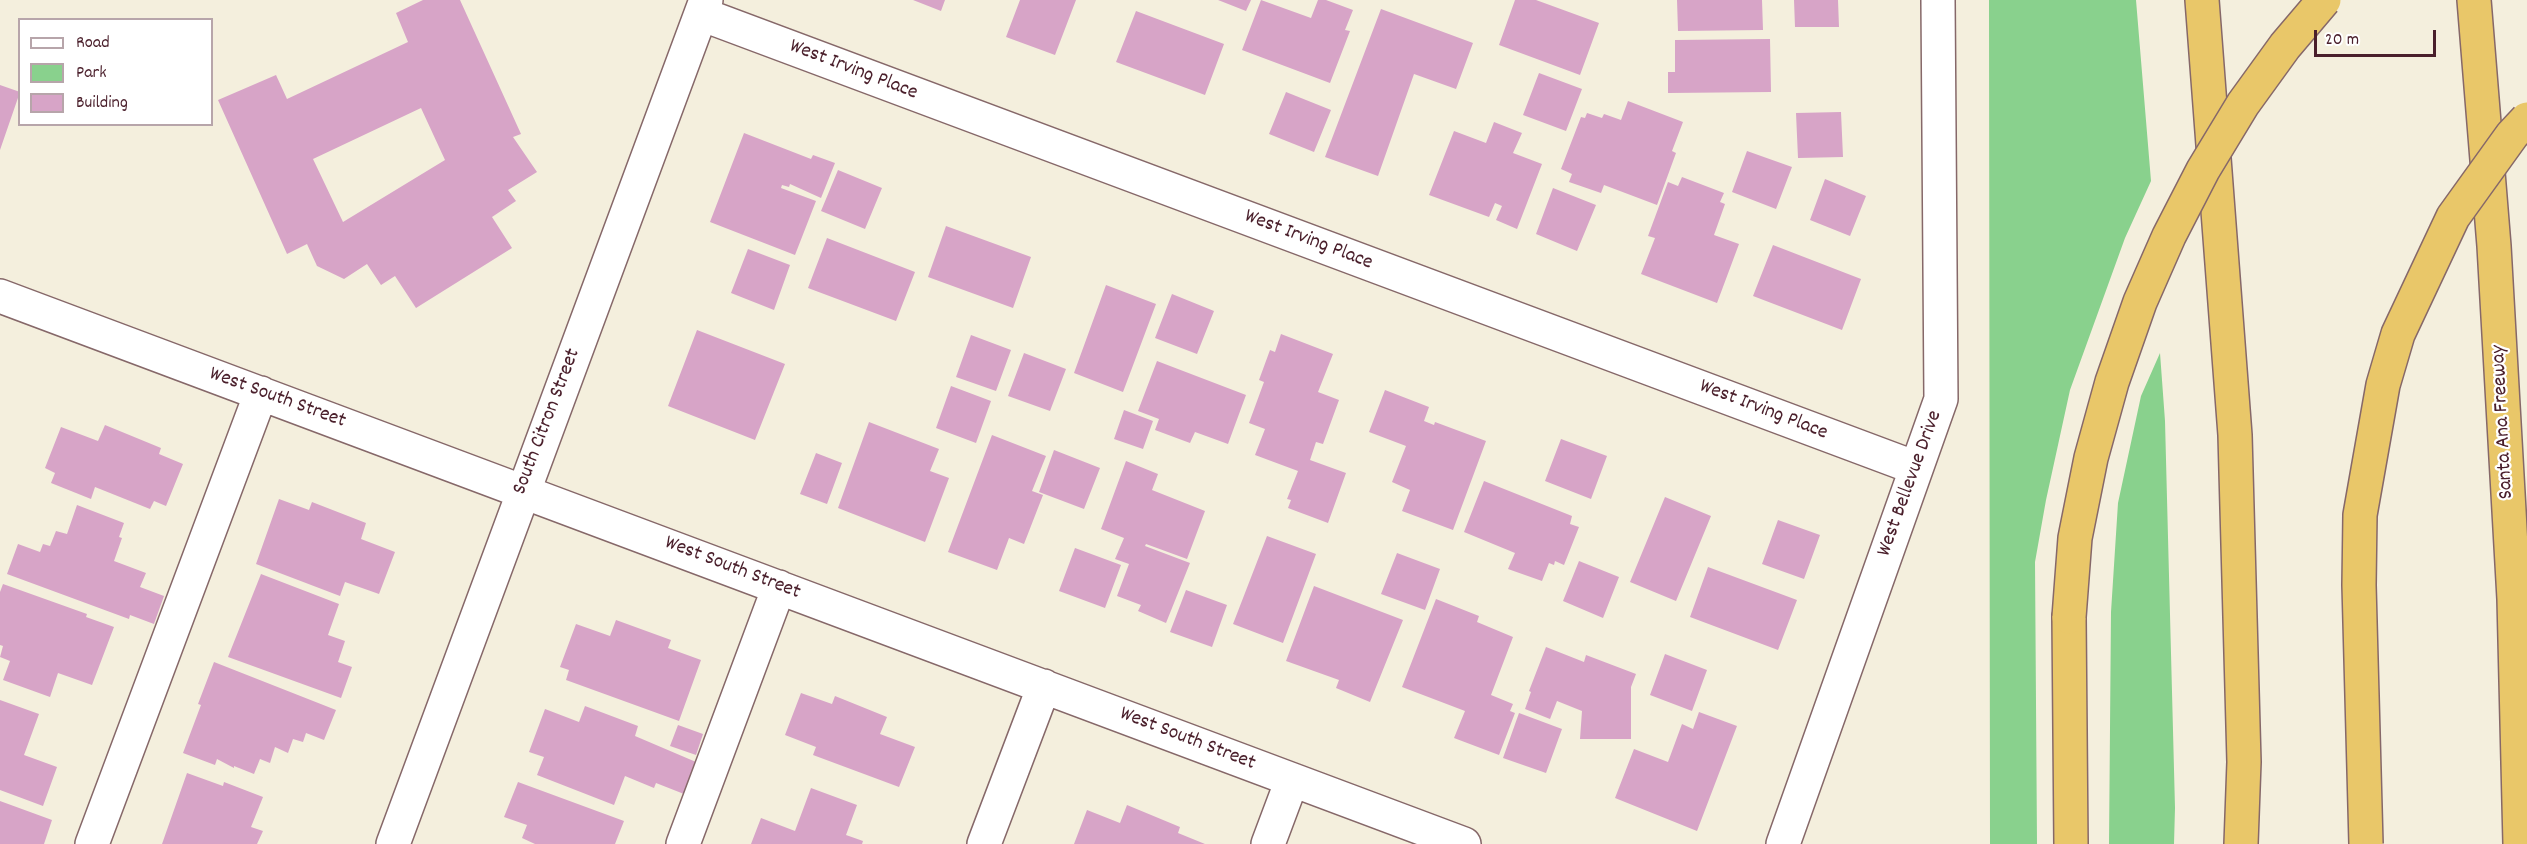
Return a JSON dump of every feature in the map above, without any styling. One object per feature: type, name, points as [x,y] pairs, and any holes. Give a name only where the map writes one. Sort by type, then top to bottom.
[{"type":"highway","points":[[2202,0],[2235,435],[2244,762],[2241,844]]},
{"type":"highway","points":[[2071,844],[2069,617],[2075,538],[2091,458],[2112,382],[2140,302],[2169,236],[2203,170],[2243,104],[2285,46],[2324,0]]},
{"type":"highway","name":"Santa Ana Freeway","points":[[2474,0],[2494,246],[2514,599],[2520,844]]},
{"type":"highway","points":[[2367,844],[2359,585],[2360,515],[2383,385],[2398,334],[2453,217],[2512,135],[2527,119]]},
{"type":"street","name":"West Bellevue Drive","points":[[1783,844],[1941,399],[1938,0]]},
{"type":"street","name":"West Irving Place","points":[[703,7],[1916,468]]},
{"type":"street","name":"South Citron Street","points":[[393,844],[522,490],[703,7]]},
{"type":"street","name":"West South Street","points":[[3,306],[261,393],[1464,844]]},
{"type":"street","points":[[92,844],[261,393]]},
{"type":"street","points":[[683,844],[779,587]]},
{"type":"street","points":[[984,844],[1044,686]]},
{"type":"street","points":[[1268,844],[1292,780]]},
{"type":"green space","points":[[1989,0],[2136,0],[2151,181],[2125,238],[2070,390],[2035,562],[2037,844],[1990,844]]},
{"type":"green space","points":[[2160,353],[2165,421],[2174,844],[2109,844],[2111,612],[2118,503],[2141,396]]},
{"type":"building","points":[[423,0],[460,0],[521,134],[513,137],[537,172],[508,190],[516,201],[492,217],[512,248],[416,308],[395,276],[381,285],[367,264],[344,279],[317,266],[307,244],[287,254],[218,100],[276,75],[287,99],[408,42],[396,13]],"holes":[[[421,108],[445,160],[343,222],[313,159]]]},
{"type":"building","points":[[913,0],[945,0],[941,11]]},
{"type":"building","points":[[1020,0],[1076,0],[1055,55],[1006,37]]},
{"type":"building","points":[[1218,0],[1251,0],[1246,11]]},
{"type":"building","points":[[1261,0],[1311,18],[1318,0],[1326,0],[1353,10],[1345,30],[1350,31],[1330,83],[1242,50]]},
{"type":"building","points":[[1515,0],[1536,0],[1599,23],[1580,75],[1499,45]]},
{"type":"building","points":[[1677,0],[1762,0],[1763,30],[1678,31]]},
{"type":"building","points":[[1794,0],[1838,0],[1839,27],[1795,27]]},
{"type":"building","points":[[1381,9],[1473,43],[1456,89],[1414,74],[1378,176],[1325,157]]},
{"type":"building","points":[[1136,11],[1224,44],[1205,95],[1116,62]]},
{"type":"building","points":[[1770,39],[1771,92],[1668,93],[1668,72],[1675,72],[1675,40]]},
{"type":"building","points":[[1539,73],[1582,89],[1566,131],[1523,115]]},
{"type":"building","points":[[0,85],[18,91],[18,98],[0,150]]},
{"type":"building","points":[[1286,92],[1331,110],[1314,152],[1269,134]]},
{"type":"building","points":[[1628,101],[1683,122],[1672,151],[1676,153],[1657,205],[1604,185],[1601,193],[1569,182],[1572,174],[1561,169],[1581,117],[1585,118],[1587,113],[1602,118],[1604,114],[1621,120]]},
{"type":"building","points":[[1841,112],[1843,157],[1798,158],[1796,113]]},
{"type":"building","points":[[1494,122],[1522,133],[1513,153],[1542,164],[1517,229],[1496,220],[1502,206],[1495,203],[1489,217],[1429,195],[1454,131],[1486,143]]},
{"type":"building","points":[[744,133],[811,159],[813,155],[835,163],[821,198],[790,184],[789,187],[782,185],[781,188],[816,201],[795,255],[710,222]]},
{"type":"building","points":[[1747,151],[1792,167],[1776,209],[1732,192]]},
{"type":"building","points":[[838,170],[882,188],[865,229],[821,211]]},
{"type":"building","points":[[1682,177],[1724,193],[1720,202],[1725,204],[1714,235],[1739,244],[1717,303],[1641,274],[1655,238],[1648,236],[1668,182],[1678,186]]},
{"type":"building","points":[[1825,179],[1866,196],[1850,236],[1810,220]]},
{"type":"building","points":[[1553,188],[1596,205],[1577,251],[1536,234]]},
{"type":"building","points":[[946,226],[1031,257],[1013,308],[928,277]]},
{"type":"building","points":[[827,238],[915,272],[896,321],[808,288]]},
{"type":"building","points":[[1773,245],[1861,279],[1842,330],[1753,296]]},
{"type":"building","points":[[748,249],[790,265],[774,310],[731,293]]},
{"type":"building","points":[[1106,285],[1156,304],[1123,392],[1074,373]]},
{"type":"building","points":[[1172,294],[1214,311],[1197,354],[1155,338]]},
{"type":"building","points":[[697,330],[785,364],[755,440],[668,406]]},
{"type":"building","points":[[1281,334],[1333,354],[1318,392],[1339,400],[1323,444],[1316,442],[1310,460],[1346,473],[1328,523],[1288,508],[1291,500],[1287,499],[1298,471],[1255,455],[1265,429],[1249,423],[1264,382],[1259,380],[1270,350],[1275,352]]},
{"type":"building","points":[[971,335],[1011,350],[996,391],[956,377]]},
{"type":"building","points":[[1024,353],[1066,369],[1050,411],[1008,396]]},
{"type":"building","points":[[1157,361],[1246,395],[1228,444],[1195,432],[1190,443],[1155,430],[1159,419],[1138,411]]},
{"type":"building","points":[[951,386],[991,401],[976,443],[936,428]]},
{"type":"building","points":[[1385,390],[1429,407],[1424,421],[1434,425],[1435,422],[1486,441],[1453,530],[1402,511],[1410,490],[1392,482],[1406,446],[1369,432]]},
{"type":"building","points":[[1124,410],[1153,421],[1143,449],[1114,439]]},
{"type":"building","points":[[869,422],[939,449],[930,471],[949,478],[925,542],[838,508]]},
{"type":"building","points":[[105,425],[161,448],[159,454],[183,464],[166,506],[154,501],[150,509],[95,487],[91,499],[51,483],[55,473],[45,468],[61,427],[98,441]]},
{"type":"building","points":[[992,435],[1046,456],[1032,491],[1043,495],[1024,544],[1009,538],[997,570],[948,552]]},
{"type":"building","points":[[1561,439],[1607,456],[1591,499],[1545,481]]},
{"type":"building","points":[[1054,450],[1100,468],[1084,509],[1039,492]]},
{"type":"building","points":[[816,453],[842,463],[827,504],[800,494]]},
{"type":"building","points":[[1126,461],[1158,474],[1152,490],[1205,511],[1187,559],[1146,544],[1145,546],[1190,563],[1166,623],[1138,611],[1141,605],[1117,596],[1129,564],[1115,559],[1124,538],[1101,529]]},
{"type":"building","points":[[1484,481],[1572,516],[1570,524],[1579,527],[1564,565],[1555,561],[1554,565],[1549,563],[1542,581],[1508,569],[1515,553],[1464,532]]},
{"type":"building","points":[[1665,497],[1711,516],[1676,601],[1630,582]]},
{"type":"building","points":[[279,499],[309,510],[312,502],[366,523],[361,539],[395,552],[379,594],[345,582],[340,596],[256,564]]},
{"type":"building","points":[[77,505],[124,523],[119,537],[122,538],[114,561],[146,573],[140,587],[164,596],[154,624],[130,615],[129,619],[7,574],[18,544],[40,552],[43,544],[50,546],[56,531],[67,534]]},
{"type":"building","points":[[1778,520],[1820,535],[1804,579],[1762,564]]},
{"type":"building","points":[[1267,536],[1316,554],[1283,643],[1233,624]]},
{"type":"building","points":[[1075,548],[1121,565],[1105,608],[1059,591]]},
{"type":"building","points":[[1397,553],[1440,569],[1425,610],[1381,594]]},
{"type":"building","points":[[1579,561],[1619,577],[1603,618],[1563,601]]},
{"type":"building","points":[[1708,567],[1797,600],[1778,650],[1690,617]]},
{"type":"building","points":[[261,574],[339,604],[328,635],[345,641],[338,662],[352,667],[341,698],[228,657]]},
{"type":"building","points":[[3,584],[87,614],[86,617],[114,627],[92,685],[58,673],[50,697],[3,680],[10,661],[0,657],[3,646],[0,645],[0,592]]},
{"type":"building","points":[[1314,586],[1403,620],[1370,702],[1336,688],[1339,680],[1286,661]]},
{"type":"building","points":[[1186,590],[1227,605],[1212,647],[1170,632]]},
{"type":"building","points":[[1436,599],[1479,616],[1477,622],[1513,637],[1491,695],[1513,704],[1510,711],[1515,713],[1499,755],[1454,738],[1465,711],[1402,687]]},
{"type":"building","points":[[616,620],[671,640],[668,648],[701,660],[679,721],[566,680],[569,670],[560,667],[576,624],[610,636]]},
{"type":"building","points":[[1546,647],[1584,662],[1586,655],[1636,674],[1631,687],[1631,739],[1580,739],[1582,711],[1557,701],[1550,719],[1525,709],[1531,692],[1529,691]]},
{"type":"building","points":[[1665,654],[1707,670],[1692,711],[1650,695]]},
{"type":"building","points":[[214,662],[336,710],[324,740],[306,733],[303,742],[293,739],[288,753],[275,747],[270,763],[260,759],[254,774],[234,766],[234,768],[217,759],[215,765],[183,753]]},
{"type":"building","points":[[801,693],[832,704],[835,696],[887,717],[880,734],[915,747],[899,787],[813,755],[816,747],[785,735]]},
{"type":"building","points":[[0,700],[39,714],[24,755],[57,767],[43,806],[0,790]]},
{"type":"building","points":[[585,706],[638,726],[635,736],[696,762],[684,794],[656,783],[654,788],[625,776],[614,805],[537,775],[544,757],[529,752],[545,709],[579,722]]},
{"type":"building","points":[[1699,712],[1737,726],[1697,831],[1615,798],[1634,749],[1668,762],[1682,724],[1693,729]]},
{"type":"building","points":[[1519,713],[1562,729],[1546,773],[1503,758]]},
{"type":"building","points":[[678,725],[703,734],[696,755],[670,746]]},
{"type":"building","points":[[187,773],[223,786],[224,782],[263,797],[251,827],[263,831],[257,844],[162,844]]},
{"type":"building","points":[[518,782],[624,821],[615,844],[535,844],[522,838],[527,825],[504,817]]},
{"type":"building","points":[[811,788],[857,805],[846,835],[863,841],[862,844],[751,844],[761,818],[795,831]]},
{"type":"building","points":[[0,801],[52,820],[44,844],[0,844]]},
{"type":"building","points":[[1127,805],[1180,827],[1178,833],[1205,844],[1074,844],[1087,810],[1120,823]]}]
